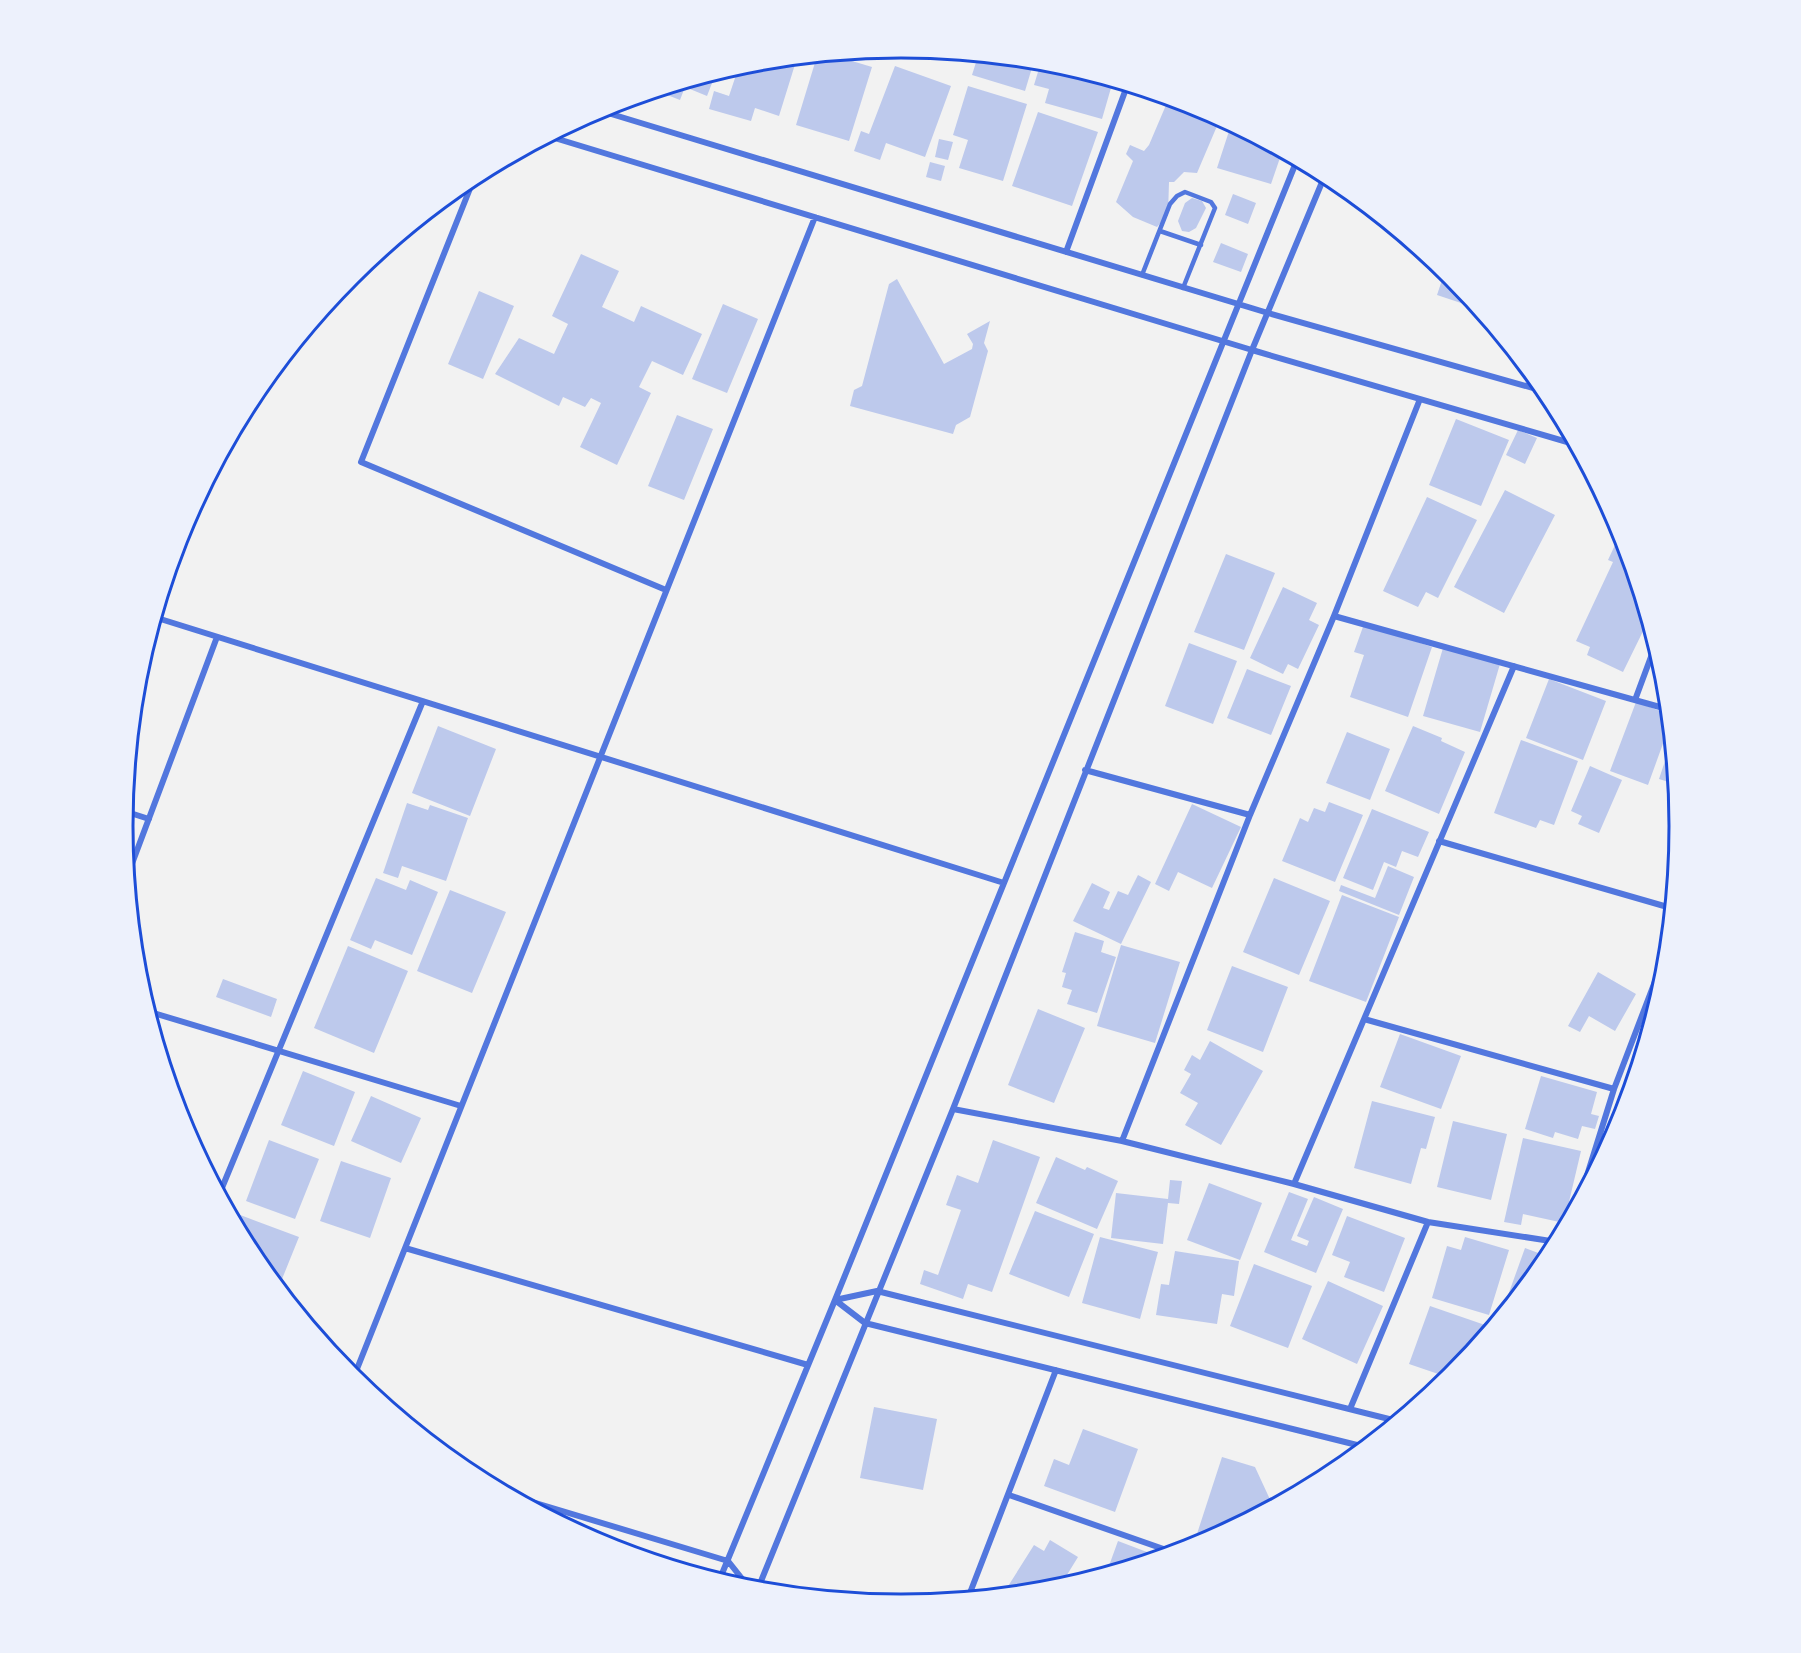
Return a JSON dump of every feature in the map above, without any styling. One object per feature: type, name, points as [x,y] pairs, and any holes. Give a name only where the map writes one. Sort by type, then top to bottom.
[{"type":"street","points":[[1066,252],[1125,92]]},
{"type":"street","points":[[613,115],[1184,288],[1531,389]]},
{"type":"street","points":[[559,139],[1223,342],[1565,441]]},
{"type":"street","points":[[723,1573],[1294,167]]},
{"type":"street","points":[[761,1582],[952,1109],[1252,350],[1321,184]]},
{"type":"street","points":[[469,192],[361,462],[666,590]]},
{"type":"street","points":[[357,1370],[815,217]]},
{"type":"street","points":[[1122,1141],[1250,815],[1334,615],[1420,399]]},
{"type":"street","points":[[1334,615],[1659,707]]},
{"type":"street","points":[[162,619],[1004,883]]},
{"type":"street","points":[[134,859],[217,637]]},
{"type":"street","points":[[1635,700],[1650,660]]},
{"type":"street","points":[[1294,1184],[1514,666]]},
{"type":"street","points":[[223,1186],[423,701]]},
{"type":"street","points":[[1085,770],[1250,815]]},
{"type":"street","points":[[133,813],[149,819]]},
{"type":"street","points":[[1440,841],[1664,906]]},
{"type":"street","points":[[1592,1159],[1614,1089],[1648,999]]},
{"type":"street","points":[[156,1014],[461,1106]]},
{"type":"street","points":[[1364,1019],[1614,1089]]},
{"type":"street","points":[[952,1109],[1122,1141],[1294,1184],[1428,1222],[1547,1240]]},
{"type":"street","points":[[1350,1409],[1428,1222]]},
{"type":"street","points":[[405,1248],[808,1365]]},
{"type":"street","points":[[835,1300],[877,1291],[1389,1419]]},
{"type":"street","points":[[835,1300],[865,1323],[1356,1445]]},
{"type":"street","points":[[971,1591],[1056,1370]]},
{"type":"street","points":[[1009,1495],[1162,1548]]},
{"type":"street","points":[[546,1507],[728,1561],[741,1578]]},
{"type":"lane","points":[[1142,275],[1170,204],[1177,196],[1185,192],[1211,202],[1215,208],[1184,288]]},
{"type":"lane","points":[[1160,231],[1201,245]]},
{"type":"building","points":[[849,60],[872,67],[849,141],[796,125],[815,64]]},
{"type":"building","points":[[976,62],[1031,70],[1025,91],[972,75]]},
{"type":"building","points":[[795,66],[779,116],[755,108],[751,121],[709,109],[714,91],[729,96],[735,77]]},
{"type":"building","points":[[895,66],[951,86],[925,157],[886,143],[880,160],[854,151],[861,131],[869,134]]},
{"type":"building","points":[[1038,71],[1111,88],[1102,119],[1045,103],[1049,89],[1034,85]]},
{"type":"building","points":[[712,82],[707,96],[689,89]]},
{"type":"building","points":[[968,86],[1027,104],[1003,181],[959,168],[968,140],[953,135]]},
{"type":"building","points":[[684,90],[680,100],[667,95]]},
{"type":"building","points":[[1166,106],[1216,127],[1197,173],[1184,172],[1174,182],[1169,182],[1168,215],[1157,227],[1133,217],[1116,202],[1133,161],[1126,154],[1130,145],[1144,151],[1149,145]]},
{"type":"building","points":[[1038,112],[1098,132],[1072,206],[1012,186]]},
{"type":"building","points":[[1228,133],[1280,158],[1271,184],[1217,168]]},
{"type":"building","points":[[939,139],[953,142],[948,160],[935,157]]},
{"type":"building","points":[[930,162],[945,166],[941,181],[926,177]]},
{"type":"building","points":[[1233,194],[1256,203],[1248,224],[1225,215]]},
{"type":"building","points":[[1192,198],[1202,201],[1206,208],[1196,228],[1189,232],[1182,231],[1178,221],[1185,203]]},
{"type":"building","points":[[1221,243],[1248,254],[1241,272],[1213,262]]},
{"type":"building","points":[[581,254],[619,271],[602,307],[634,322],[641,306],[702,334],[683,375],[652,361],[639,387],[651,393],[617,465],[580,447],[601,403],[591,398],[585,407],[563,397],[559,406],[495,374],[519,338],[554,354],[568,324],[552,316]]},
{"type":"building","points":[[897,279],[944,364],[972,349],[973,344],[967,334],[990,321],[984,343],[988,351],[970,417],[956,425],[953,434],[850,406],[854,390],[862,386],[889,284]]},
{"type":"building","points":[[1442,281],[1463,304],[1437,295]]},
{"type":"building","points":[[479,291],[514,306],[483,379],[448,364]]},
{"type":"building","points":[[723,304],[758,319],[727,393],[692,379]]},
{"type":"building","points":[[677,415],[713,429],[684,500],[648,486]]},
{"type":"building","points":[[1456,419],[1509,440],[1481,506],[1429,485]]},
{"type":"building","points":[[1518,430],[1537,438],[1525,464],[1506,455]]},
{"type":"building","points":[[1505,490],[1555,515],[1504,613],[1454,587]]},
{"type":"building","points":[[1427,497],[1477,520],[1438,598],[1426,592],[1418,607],[1383,591]]},
{"type":"building","points":[[1615,545],[1628,580],[1643,631],[1623,672],[1587,655],[1590,647],[1576,641],[1613,562],[1608,560]]},
{"type":"building","points":[[1226,554],[1275,573],[1244,650],[1194,632]]},
{"type":"building","points":[[1283,587],[1317,603],[1309,620],[1319,625],[1298,669],[1288,664],[1283,674],[1250,658]]},
{"type":"building","points":[[1364,624],[1432,647],[1408,717],[1350,697],[1364,655],[1354,652]]},
{"type":"building","points":[[1189,643],[1237,661],[1213,724],[1165,706]]},
{"type":"building","points":[[1443,648],[1500,664],[1480,732],[1423,716]]},
{"type":"building","points":[[1247,669],[1291,686],[1271,735],[1227,718]]},
{"type":"building","points":[[1549,679],[1606,701],[1583,760],[1526,738]]},
{"type":"building","points":[[1636,702],[1660,711],[1664,742],[1648,785],[1610,771]]},
{"type":"building","points":[[438,726],[496,749],[470,816],[412,793]]},
{"type":"building","points":[[1413,726],[1442,738],[1441,741],[1465,752],[1439,814],[1385,791]]},
{"type":"building","points":[[1347,732],[1390,749],[1370,800],[1326,783]]},
{"type":"building","points":[[1521,740],[1578,761],[1554,825],[1540,820],[1536,828],[1494,813]]},
{"type":"building","points":[[1665,760],[1667,782],[1659,779]]},
{"type":"building","points":[[1590,766],[1622,780],[1599,833],[1578,824],[1582,816],[1571,811]]},
{"type":"building","points":[[1329,802],[1363,815],[1335,882],[1282,861],[1300,818],[1308,822],[1314,808],[1325,812]]},
{"type":"building","points":[[407,803],[428,810],[430,805],[468,818],[446,881],[402,866],[398,878],[383,873]]},
{"type":"building","points":[[1192,804],[1241,827],[1212,888],[1178,872],[1169,891],[1155,884]]},
{"type":"building","points":[[1372,809],[1429,832],[1418,857],[1402,851],[1396,867],[1384,862],[1373,890],[1343,878]]},
{"type":"building","points":[[1388,866],[1414,877],[1399,915],[1339,891],[1341,885],[1375,898]]},
{"type":"building","points":[[1138,875],[1151,882],[1121,944],[1073,921],[1092,883],[1110,892],[1103,908],[1109,910],[1118,891],[1128,895]]},
{"type":"building","points":[[376,878],[406,890],[410,880],[438,892],[412,955],[375,940],[371,949],[350,940]]},
{"type":"building","points":[[1274,878],[1330,901],[1299,975],[1243,952]]},
{"type":"building","points":[[450,890],[506,912],[472,993],[417,971]]},
{"type":"building","points":[[1342,895],[1399,917],[1366,1002],[1309,981]]},
{"type":"building","points":[[1075,932],[1104,941],[1101,952],[1116,957],[1097,1013],[1067,1004],[1072,990],[1062,987],[1066,973],[1062,972]]},
{"type":"building","points":[[1121,945],[1180,962],[1155,1043],[1097,1026]]},
{"type":"building","points":[[348,946],[408,971],[374,1053],[314,1028]]},
{"type":"building","points":[[1232,966],[1288,987],[1263,1052],[1207,1030]]},
{"type":"building","points":[[1598,972],[1636,994],[1615,1031],[1589,1016],[1580,1032],[1568,1026]]},
{"type":"building","points":[[223,979],[277,999],[271,1017],[216,997]]},
{"type":"building","points":[[1038,1009],[1085,1028],[1054,1103],[1008,1085]]},
{"type":"building","points":[[1400,1034],[1461,1056],[1441,1109],[1380,1087]]},
{"type":"building","points":[[1210,1041],[1263,1071],[1221,1145],[1185,1125],[1198,1103],[1180,1093],[1191,1074],[1184,1070],[1192,1055],[1200,1060]]},
{"type":"building","points":[[303,1071],[355,1092],[334,1146],[281,1125]]},
{"type":"building","points":[[1541,1076],[1597,1092],[1591,1114],[1599,1116],[1595,1129],[1582,1126],[1578,1139],[1555,1132],[1553,1138],[1525,1129]]},
{"type":"building","points":[[371,1096],[421,1118],[401,1163],[351,1141]]},
{"type":"building","points":[[1372,1101],[1435,1117],[1426,1149],[1421,1148],[1411,1184],[1354,1168]]},
{"type":"building","points":[[1453,1121],[1507,1134],[1491,1200],[1437,1187]]},
{"type":"building","points":[[1523,1138],[1581,1151],[1568,1206],[1559,1222],[1523,1214],[1521,1225],[1504,1222]]},
{"type":"building","points":[[269,1140],[319,1159],[295,1219],[246,1201]]},
{"type":"building","points":[[993,1140],[1040,1157],[992,1292],[968,1284],[963,1299],[920,1284],[924,1270],[938,1275],[961,1210],[946,1205],[957,1175],[978,1183]]},
{"type":"building","points":[[1056,1157],[1085,1170],[1087,1167],[1118,1181],[1097,1229],[1036,1203]]},
{"type":"building","points":[[341,1161],[391,1178],[370,1238],[320,1221]]},
{"type":"building","points":[[1170,1180],[1182,1181],[1179,1204],[1168,1203],[1163,1244],[1111,1238],[1116,1193],[1168,1199]]},
{"type":"building","points":[[1209,1183],[1262,1203],[1240,1260],[1187,1240]]},
{"type":"building","points":[[1289,1192],[1308,1199],[1291,1240],[1307,1246],[1309,1241],[1297,1236],[1314,1197],[1343,1209],[1316,1273],[1264,1252]]},
{"type":"building","points":[[1035,1211],[1094,1234],[1069,1297],[1009,1274]]},
{"type":"building","points":[[237,1214],[299,1237],[281,1280]]},
{"type":"building","points":[[1347,1216],[1405,1238],[1384,1292],[1344,1277],[1350,1262],[1332,1255]]},
{"type":"building","points":[[1100,1237],[1158,1252],[1140,1319],[1082,1303]]},
{"type":"building","points":[[1465,1237],[1509,1250],[1489,1315],[1432,1298],[1447,1246],[1461,1250]]},
{"type":"building","points":[[1525,1248],[1539,1253],[1510,1294],[1507,1297]]},
{"type":"building","points":[[1175,1251],[1239,1261],[1234,1296],[1222,1294],[1217,1324],[1156,1315],[1161,1284],[1169,1285]]},
{"type":"building","points":[[1254,1264],[1312,1286],[1288,1348],[1230,1326]]},
{"type":"building","points":[[1328,1281],[1383,1306],[1357,1364],[1302,1339]]},
{"type":"building","points":[[1430,1306],[1485,1325],[1439,1374],[1409,1364]]},
{"type":"building","points":[[874,1407],[937,1419],[923,1490],[860,1478]]},
{"type":"building","points":[[1083,1429],[1138,1449],[1115,1512],[1044,1486],[1054,1459],[1069,1465]]},
{"type":"building","points":[[1222,1457],[1255,1467],[1270,1500],[1197,1535]]},
{"type":"building","points":[[1050,1540],[1078,1557],[1066,1576],[1008,1587],[1034,1545],[1044,1551]]},
{"type":"building","points":[[1118,1541],[1150,1553],[1147,1554],[1109,1565]]}]
